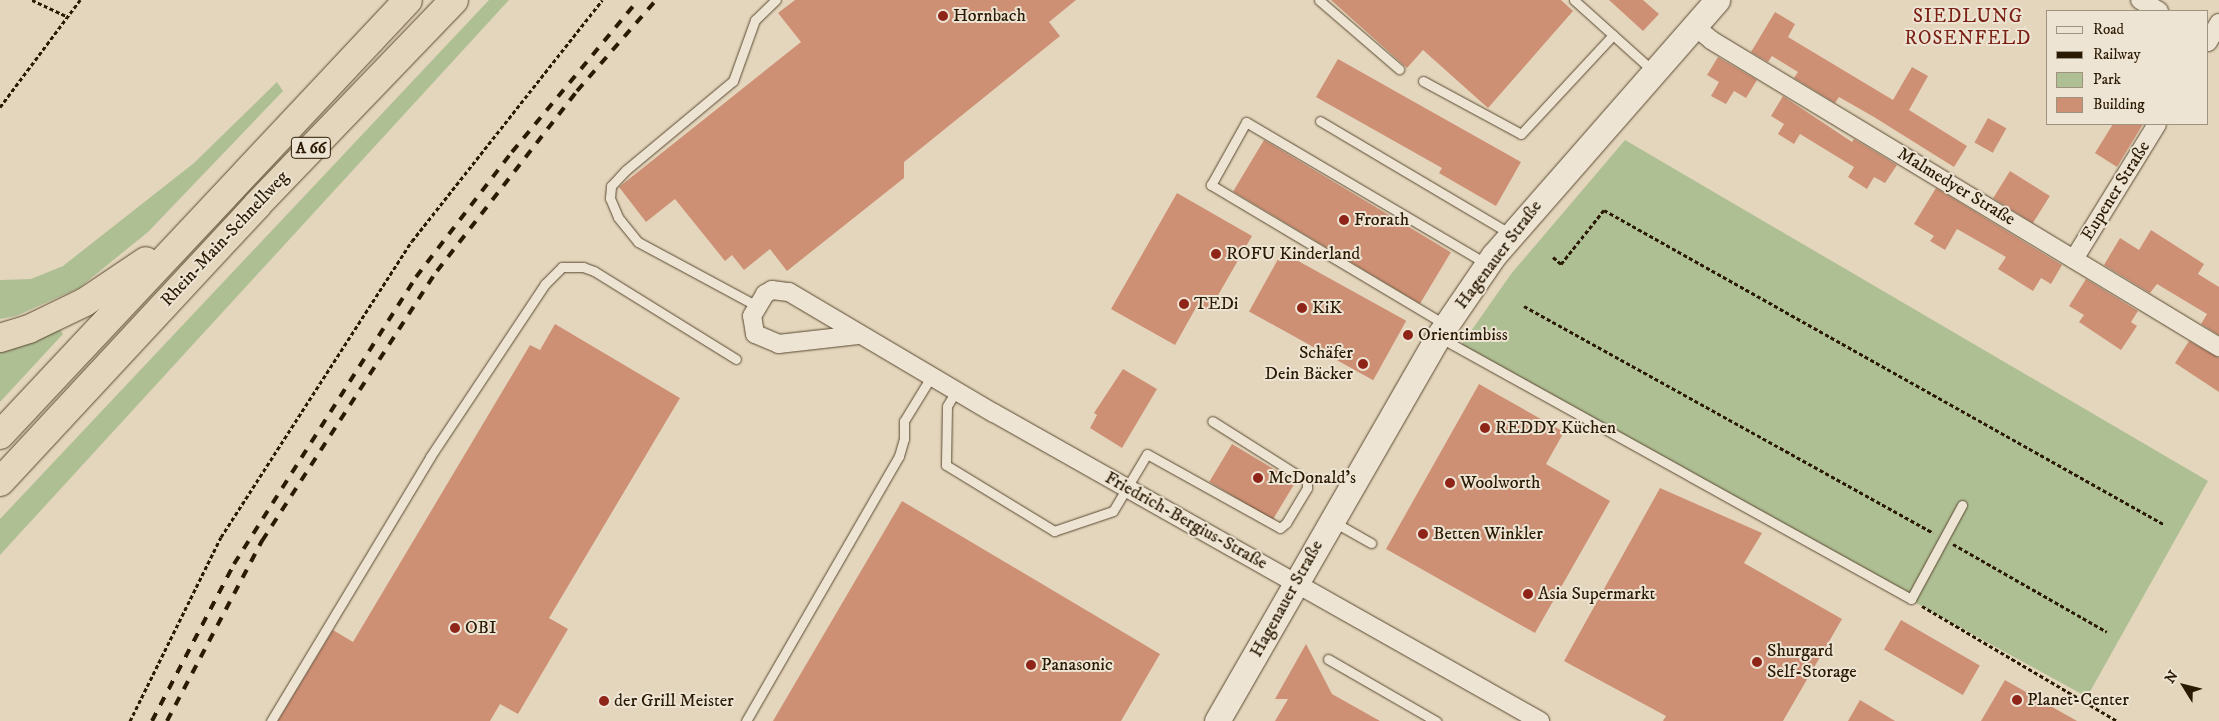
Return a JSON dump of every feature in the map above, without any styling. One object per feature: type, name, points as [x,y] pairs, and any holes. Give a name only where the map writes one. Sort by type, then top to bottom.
[{"type":"highway","name":"Rhein-Main-Schnellweg","points":[[0,435],[408,0]]},
{"type":"highway","name":"Rhein-Main-Schnellweg","points":[[6,476],[256,205],[454,0]]},
{"type":"highway","points":[[0,338],[29,329],[85,302],[122,278],[210,210]]},
{"type":"street","name":"Hagenauer Straße","points":[[1217,721],[1442,331],[1511,234],[1717,0]]},
{"type":"street","points":[[2140,0],[2157,10]]},
{"type":"street","points":[[2211,42],[2219,23]]},
{"type":"street","name":"Malmedyer Straße","points":[[1694,26],[1711,40],[2219,347]]},
{"type":"street","name":"Eupener Straße","points":[[2074,259],[2156,125]]},
{"type":"street","name":"Friedrich-Bergius-Straße","points":[[757,306],[765,294],[782,289],[931,377],[1540,721]]},
{"type":"street","points":[[757,306],[752,316],[752,328],[755,334],[779,344],[858,335]]},
{"type":"lane","points":[[757,306],[638,242],[618,217],[610,198],[611,186],[626,170],[733,81],[755,20],[776,0]]},
{"type":"lane","points":[[1319,0],[1399,69]]},
{"type":"lane","points":[[1574,0],[1653,71]]},
{"type":"lane","points":[[1423,82],[1521,134],[1613,35]]},
{"type":"lane","points":[[1488,265],[1246,122],[1212,185],[1442,331],[1911,599],[1962,505]]},
{"type":"lane","points":[[1320,122],[1511,234]]},
{"type":"lane","points":[[271,721],[430,457],[545,284],[562,267],[583,267],[594,271],[736,359]]},
{"type":"lane","points":[[746,721],[899,456],[904,440],[904,422],[931,377]]},
{"type":"lane","points":[[956,391],[946,406],[946,465],[1054,531],[1114,511],[1147,454],[1280,528],[1286,523],[1307,488],[1307,481],[1212,421]]},
{"type":"lane","points":[[1331,521],[1371,543]]},
{"type":"lane","points":[[1328,659],[1436,721]]},
{"type":"path","points":[[32,0],[67,16]]},
{"type":"path","points":[[0,106],[80,0]]},
{"type":"path","points":[[130,721],[221,537],[412,241],[602,0]]},
{"type":"path","points":[[1552,257],[1562,264],[1604,210],[2165,525]]},
{"type":"path","points":[[1524,306],[1944,539],[2107,632]]},
{"type":"path","points":[[1911,599],[2117,721]]},
{"type":"green space","points":[[489,0],[509,0],[0,555],[0,519]]},
{"type":"green space","points":[[277,82],[283,91],[148,232],[79,288],[16,316],[0,319],[0,280],[31,279],[63,266],[194,163]]},
{"type":"green space","points":[[1625,140],[2208,481],[2087,697],[1457,351],[1511,274]]},
{"type":"green space","points":[[58,327],[63,334],[0,402],[0,349]]},
{"type":"building","points":[[795,0],[1076,0],[1049,22],[1060,36],[904,162],[904,178],[787,271],[770,249],[744,270],[732,255],[725,261],[675,199],[646,222],[619,187],[801,42],[778,13]]},
{"type":"building","points":[[1331,0],[1561,0],[1573,11],[1488,108],[1423,50],[1407,68]]},
{"type":"building","points":[[1609,0],[1643,0],[1659,14],[1643,31]]},
{"type":"building","points":[[1775,12],[1795,24],[1788,37],[1893,100],[1912,67],[1928,76],[1909,110],[1967,146],[1954,167],[1839,97],[1835,103],[1794,78],[1798,72],[1772,56],[1768,62],[1751,52]]},
{"type":"building","points":[[1718,57],[1757,80],[1746,98],[1734,91],[1726,104],[1711,96],[1719,82],[1707,75]]},
{"type":"building","points":[[1338,59],[1521,162],[1496,206],[1439,173],[1442,168],[1316,97]]},
{"type":"building","points":[[1783,96],[1852,142],[1854,139],[1897,165],[1885,183],[1874,177],[1867,189],[1848,177],[1854,167],[1800,134],[1794,144],[1778,134],[1784,124],[1771,116]]},
{"type":"building","points":[[1988,118],[2006,128],[1993,153],[1974,142]]},
{"type":"building","points":[[2112,125],[2142,125],[2117,167],[2095,153]]},
{"type":"building","name":"Frorath","points":[[1264,140],[1451,252],[1420,304],[1233,191]]},
{"type":"building","points":[[2010,171],[2050,196],[2033,223],[1993,198]]},
{"type":"building","points":[[1936,188],[2062,265],[2051,284],[2041,278],[2033,291],[1998,269],[2006,257],[1957,229],[1945,250],[1930,241],[1934,236],[1914,224]]},
{"type":"building","points":[[1177,193],[1252,236],[1209,311],[1198,304],[1175,345],[1111,309]]},
{"type":"building","points":[[2151,230],[2204,264],[2198,274],[2219,287],[2219,335],[2201,324],[2207,314],[2157,284],[2150,293],[2104,265],[2120,238],[2139,250]]},
{"type":"building","points":[[1282,252],[1406,321],[1373,380],[1249,311]]},
{"type":"building","points":[[2086,279],[2138,311],[2131,322],[2137,326],[2121,350],[2079,322],[2084,315],[2069,306]]},
{"type":"building","points":[[555,324],[680,398],[549,618],[568,629],[518,714],[500,704],[490,721],[278,721],[333,630],[353,642],[530,345],[540,350]]},
{"type":"building","points":[[2189,341],[2219,358],[2219,392],[2175,363]]},
{"type":"building","points":[[1123,369],[1157,389],[1122,448],[1090,428],[1097,415],[1094,413]]},
{"type":"building","points":[[1479,384],[1564,432],[1546,464],[1610,501],[1535,633],[1386,549]]},
{"type":"building","points":[[1232,444],[1295,482],[1273,520],[1209,482]]},
{"type":"building","points":[[1660,488],[1762,533],[1744,563],[1842,619],[1783,721],[1663,721],[1666,716],[1564,661]]},
{"type":"building","points":[[902,501],[1160,654],[1121,721],[773,721]]},
{"type":"building","points":[[1901,620],[1980,666],[1963,695],[1884,649]]},
{"type":"building","points":[[1306,644],[1332,694],[1380,721],[1275,721],[1288,699],[1275,699]]},
{"type":"building","name":"Planet-Center","points":[[2005,680],[2077,721],[1981,721]]},
{"type":"building","points":[[1860,700],[1895,721],[1848,721]]},
{"type":"railway","points":[[152,721],[234,564],[416,277],[512,152],[638,0]]},
{"type":"railway","points":[[167,721],[262,541],[437,271],[577,91],[656,0]]},
{"type":"place","name":"Hornbach","points":[[943,16]]},
{"type":"place","name":"Frorath","points":[[1344,220]]},
{"type":"place","name":"ROFU Kinderland","points":[[1216,254]]},
{"type":"place","name":"TEDi","points":[[1184,304]]},
{"type":"place","name":"KiK","points":[[1302,308]]},
{"type":"place","name":"Orientimbiss","points":[[1408,335]]},
{"type":"place","name":"Schäfer Dein Bäcker","points":[[1363,364]]},
{"type":"place","name":"REDDY Küchen","points":[[1485,428]]},
{"type":"place","name":"McDonald's","points":[[1258,478]]},
{"type":"place","name":"Woolworth","points":[[1450,483]]},
{"type":"place","name":"Betten Winkler","points":[[1423,534]]},
{"type":"place","name":"Asia Supermarkt","points":[[1528,594]]},
{"type":"place","name":"OBI","points":[[455,628]]},
{"type":"place","name":"Shurgard Self-Storage","points":[[1757,662]]},
{"type":"place","name":"Panasonic","points":[[1031,665]]},
{"type":"place","name":"Planet-Center","points":[[2017,700]]},
{"type":"place","name":"der Grill Meister","points":[[604,701]]},
{"type":"district","name":"SIEDLUNG ROSENFELD","points":[[1968,28]]}]
